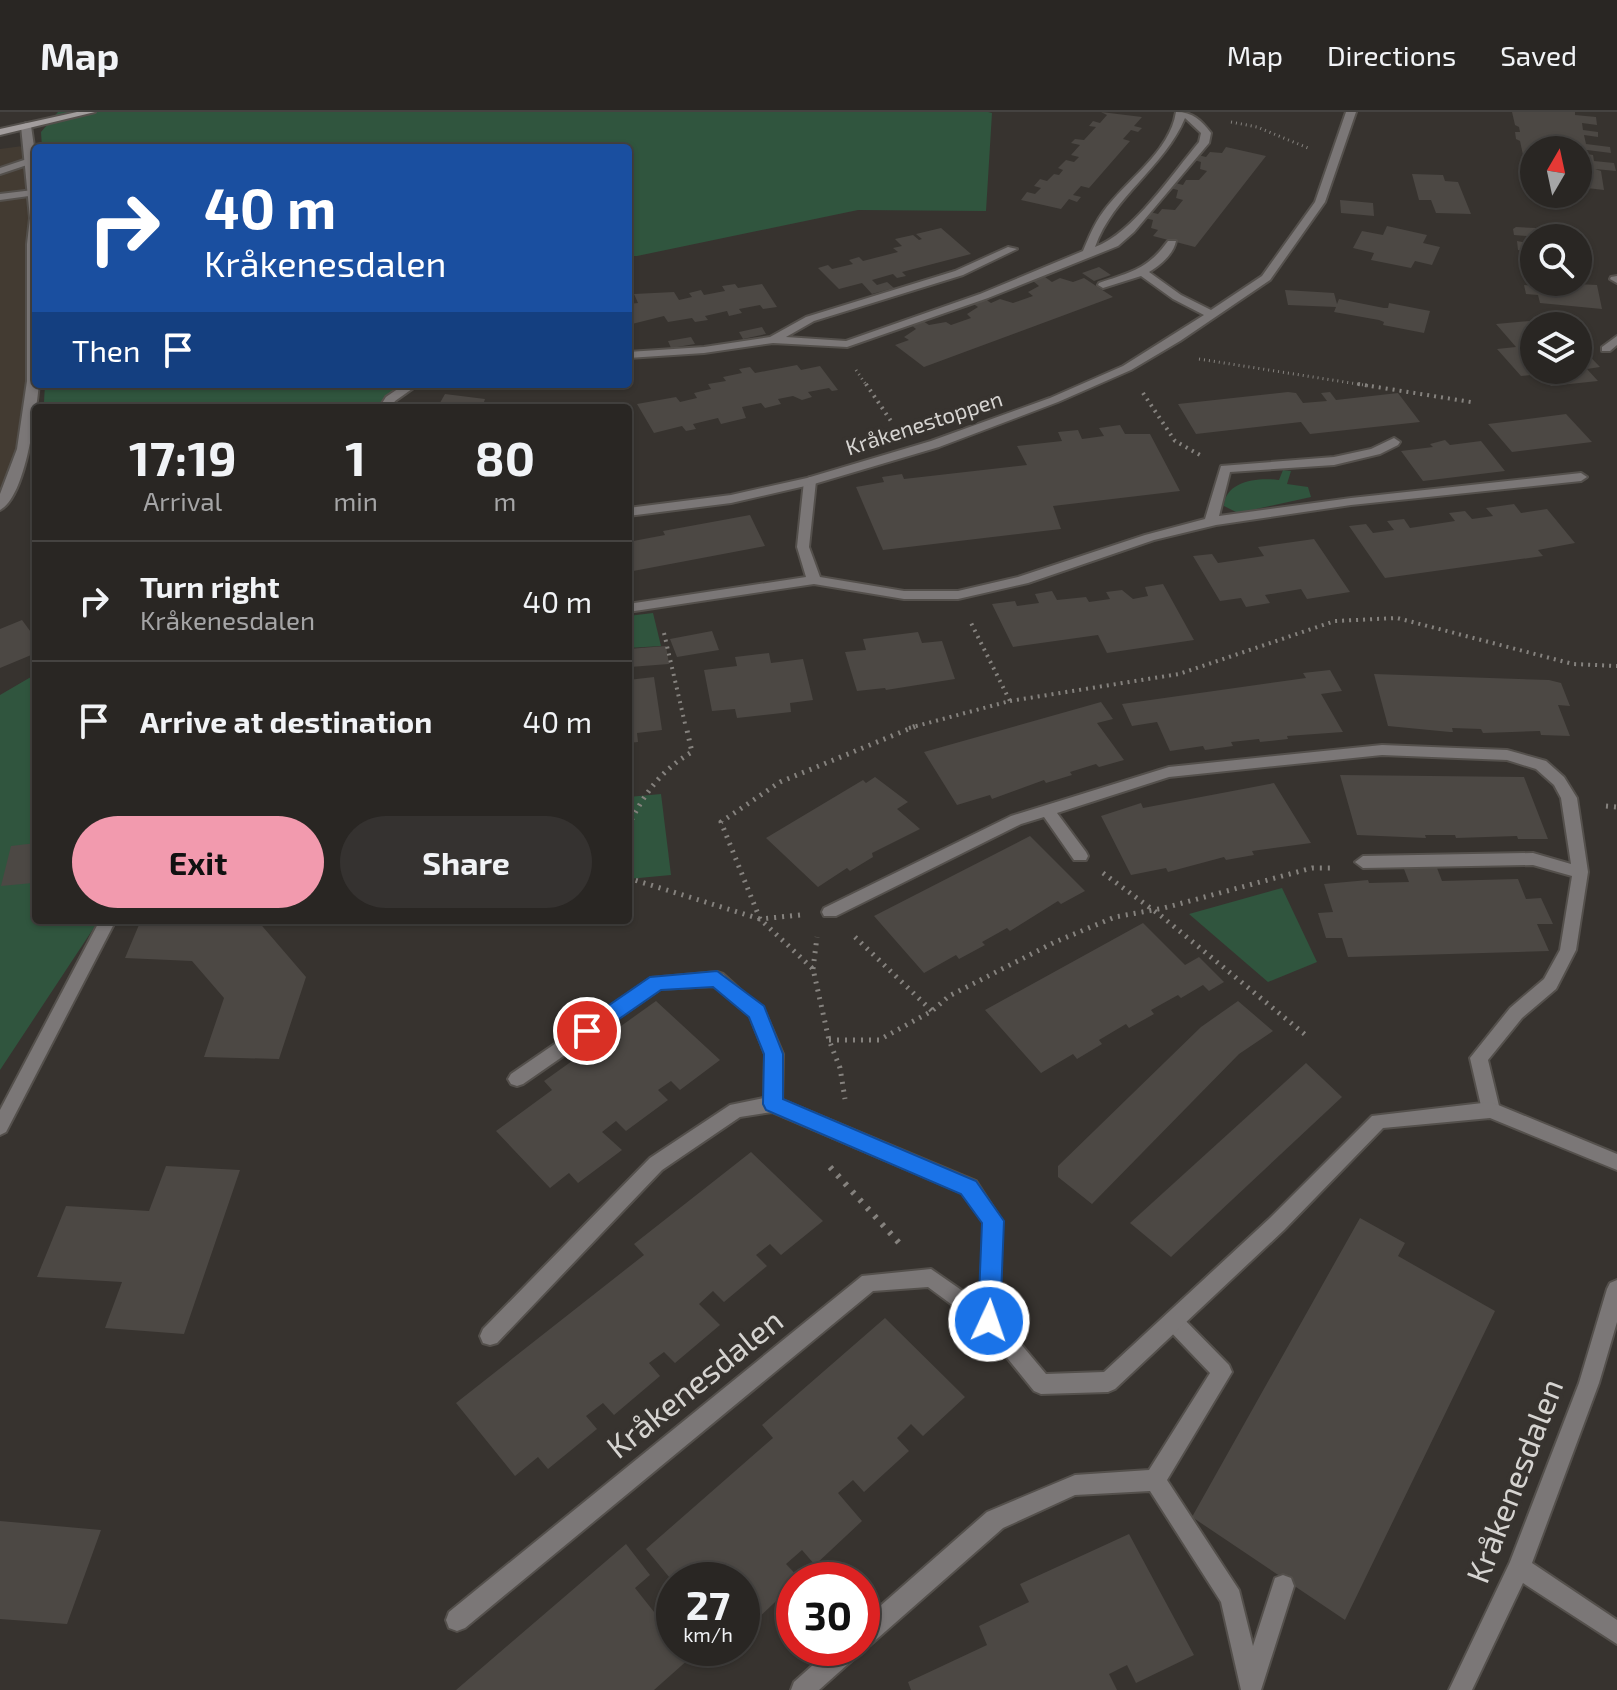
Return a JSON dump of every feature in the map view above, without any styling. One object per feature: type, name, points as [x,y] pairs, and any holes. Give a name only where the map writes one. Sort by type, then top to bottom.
[{"type":"main road","points":[[0,132],[90,112]]},
{"type":"street","points":[[632,355],[704,350],[773,340],[847,344],[984,296],[1114,244],[1130,230],[1204,143],[1206,133],[1194,119],[1181,112],[1176,133],[1105,211],[1088,253]]},
{"type":"street","name":"Kråkenestoppen","points":[[632,511],[731,499],[810,481],[935,444],[1054,400],[1127,368],[1266,278],[1320,202],[1351,112]]},
{"type":"street","points":[[26,126],[32,182]]},
{"type":"street","points":[[0,171],[30,161]]},
{"type":"street","points":[[0,197],[32,193]]},
{"type":"street","points":[[1103,285],[1142,272],[1158,262],[1172,243]]},
{"type":"street","points":[[773,340],[810,319],[959,273],[1012,249]]},
{"type":"street","points":[[1142,272],[1177,297],[1211,314]]},
{"type":"street","points":[[1606,349],[1617,339]]},
{"type":"street","points":[[0,506],[12,488],[23,457],[32,388]]},
{"type":"street","points":[[387,404],[407,388]]},
{"type":"street","points":[[1211,522],[1225,469],[1353,458],[1379,451],[1394,442]]},
{"type":"street","points":[[632,607],[814,580],[880,593],[957,595],[1027,577],[1129,543],[1211,522],[1312,507],[1581,477]]},
{"type":"street","points":[[810,481],[803,547],[814,580]]},
{"type":"street","points":[[830,912],[1016,820],[1169,772],[1382,750],[1507,755],[1541,765],[1559,781],[1569,798],[1580,872],[1568,950],[1550,984],[1516,1013],[1479,1058],[1491,1110]]},
{"type":"street","points":[[1047,810],[1080,856]]},
{"type":"street","points":[[1363,862],[1533,859],[1580,872]]},
{"type":"street","points":[[0,1127],[106,924]]},
{"type":"street","points":[[517,1079],[657,983],[717,979],[757,1012],[774,1054],[773,1104]]},
{"type":"street","points":[[490,1336],[656,1164],[736,1110],[773,1104],[969,1187],[993,1221],[989,1321]]},
{"type":"street","points":[[931,1278],[989,1321],[1041,1384],[1108,1382],[1277,1224],[1378,1121],[1491,1110],[1617,1162]]},
{"type":"street","name":"Kråkenesdalen","points":[[457,1620],[869,1282],[931,1278]]},
{"type":"street","name":"Kråkenesdalen","points":[[1460,1690],[1519,1567],[1589,1383],[1617,1289]]},
{"type":"street","points":[[1155,1480],[1222,1372],[1173,1321]]},
{"type":"street","points":[[880,1621],[995,1520],[1075,1485],[1155,1480]]},
{"type":"street","points":[[1155,1480],[1231,1598],[1250,1688]]},
{"type":"street","points":[[1519,1567],[1617,1633]]},
{"type":"street","points":[[1250,1688],[1283,1586]]},
{"type":"street","points":[[802,1690],[829,1666]]},
{"type":"path","points":[[1194,119],[1207,118],[1257,127],[1335,159]]},
{"type":"path","points":[[847,344],[846,354],[890,423],[935,444]]},
{"type":"path","points":[[1155,352],[1471,402]]},
{"type":"path","points":[[1127,368],[1175,441],[1225,469]]},
{"type":"path","points":[[957,595],[1010,701]]},
{"type":"path","points":[[632,817],[641,796],[674,761],[692,752],[658,604]]},
{"type":"path","points":[[851,1137],[856,1122],[845,1103],[840,1068],[829,1040],[813,969],[760,919],[721,822],[780,782],[901,730],[1010,701],[1179,674],[1335,621],[1397,618],[1573,664],[1617,666]]},
{"type":"path","points":[[1080,856],[1308,1037]]},
{"type":"path","points":[[829,1040],[879,1040],[932,1011],[949,996],[1080,931],[1147,907],[1164,908],[1312,868],[1345,867],[1363,862]]},
{"type":"path","points":[[632,879],[760,919],[830,912],[932,1011]]},
{"type":"path","points":[[826,1162],[931,1278]]},
{"type":"shaded area","points":[[30,145],[32,398],[23,457],[0,497],[0,149]]},
{"type":"green space","points":[[58,112],[992,113],[986,211],[858,210],[637,256],[632,256],[632,144],[42,144],[41,132]]},
{"type":"green space","points":[[45,388],[405,388],[388,404],[44,402]]},
{"type":"green space","points":[[1283,470],[1291,471],[1287,484],[1308,487],[1311,497],[1238,513],[1224,506],[1230,491],[1236,486],[1253,480],[1279,480]]},
{"type":"green space","points":[[653,613],[661,646],[632,648],[632,616]]},
{"type":"green space","points":[[32,676],[32,924],[96,924],[0,1070],[0,695]]},
{"type":"green space","points":[[661,794],[671,875],[632,879],[632,797]]},
{"type":"green space","points":[[1282,888],[1317,962],[1268,982],[1189,914]]},
{"type":"building","points":[[1101,112],[1142,117],[1134,126],[1142,128],[1138,132],[1131,130],[1123,139],[1130,141],[1089,188],[1081,186],[1073,195],[1081,197],[1077,202],[1069,199],[1061,209],[1021,200],[1027,192],[1035,194],[1041,188],[1034,186],[1040,179],[1047,181],[1054,174],[1059,175],[1063,170],[1058,168],[1066,160],[1074,162],[1079,157],[1071,155],[1080,145],[1071,143],[1075,139],[1084,140],[1096,127],[1089,126],[1093,121],[1100,123],[1107,115]]},
{"type":"building","points":[[1512,112],[1575,112],[1575,115],[1596,117],[1597,125],[1582,123],[1583,130],[1598,132],[1598,137],[1520,136],[1520,141],[1516,139],[1515,132],[1520,132],[1519,127],[1515,125]]},
{"type":"building","points":[[1592,145],[1610,147],[1611,153],[1592,151]]},
{"type":"building","points":[[1226,147],[1266,156],[1195,247],[1153,236],[1158,230],[1151,228],[1153,220],[1145,218],[1150,212],[1158,214],[1162,209],[1175,210],[1183,200],[1176,198],[1178,190],[1170,188],[1175,183],[1183,185],[1186,180],[1199,180],[1207,171],[1200,169],[1201,162],[1194,160],[1198,155],[1206,157],[1210,152],[1222,153]]},
{"type":"building","points":[[1592,155],[1594,161],[1614,163],[1616,171],[1595,169],[1601,171],[1604,190],[1592,189]]},
{"type":"building","points":[[1412,174],[1443,175],[1445,181],[1458,182],[1471,214],[1436,213],[1431,200],[1419,200]]},
{"type":"building","points":[[1340,200],[1373,203],[1374,216],[1341,213]]},
{"type":"building","points":[[1387,226],[1427,235],[1423,243],[1440,247],[1432,265],[1415,261],[1411,268],[1371,260],[1374,253],[1353,248],[1362,231],[1383,235]]},
{"type":"building","points":[[1520,227],[1520,235],[1514,235],[1513,229]]},
{"type":"building","points":[[941,228],[971,254],[902,272],[906,276],[897,278],[893,274],[872,280],[877,285],[887,282],[894,288],[872,294],[862,283],[839,289],[818,268],[828,265],[832,269],[853,264],[849,260],[859,257],[863,261],[898,252],[893,248],[902,246],[895,239],[913,235],[919,240],[922,239],[916,234]]},
{"type":"building","points":[[1099,267],[1111,275],[1094,281],[1082,273]]},
{"type":"building","points":[[1045,277],[1052,282],[1060,278],[1073,282],[1084,278],[1113,297],[924,367],[895,345],[909,340],[904,337],[916,329],[911,325],[923,321],[929,325],[946,322],[951,325],[971,318],[967,314],[978,307],[972,303],[985,299],[991,303],[1000,299],[1013,303],[1033,296],[1028,292],[1039,286],[1033,281]]},
{"type":"building","points":[[735,284],[738,288],[762,284],[777,307],[763,309],[760,305],[739,309],[742,313],[729,316],[727,311],[705,316],[708,320],[695,322],[692,318],[668,322],[664,316],[632,324],[632,304],[638,303],[634,294],[674,292],[679,300],[692,297],[689,293],[701,290],[704,295],[725,291],[722,286]]},
{"type":"building","points":[[1592,285],[1597,285],[1602,309],[1540,303],[1538,296],[1592,296]]},
{"type":"building","points":[[1285,290],[1334,293],[1337,304],[1339,299],[1384,308],[1388,308],[1389,303],[1430,311],[1424,333],[1383,325],[1384,322],[1379,320],[1334,312],[1336,307],[1288,305]]},
{"type":"building","points":[[1520,322],[1520,375],[1497,349],[1516,347],[1496,324]]},
{"type":"building","points":[[762,327],[766,334],[743,339],[739,332]]},
{"type":"building","points":[[691,337],[695,344],[671,348],[668,341]]},
{"type":"building","points":[[797,365],[801,370],[820,366],[838,390],[829,388],[808,392],[812,397],[802,400],[793,396],[778,399],[781,404],[765,408],[761,403],[742,407],[746,418],[721,424],[718,418],[693,424],[696,429],[686,431],[682,426],[654,433],[637,404],[676,397],[680,402],[697,398],[694,393],[711,389],[708,384],[726,381],[723,377],[742,373],[739,369],[750,367],[755,373]]},
{"type":"building","points":[[1330,392],[1336,400],[1398,393],[1420,422],[1310,434],[1301,422],[1196,434],[1178,404],[1296,393],[1303,403],[1327,401],[1321,393]]},
{"type":"building","points":[[445,394],[501,404],[439,404]]},
{"type":"building","points":[[1566,414],[1592,442],[1512,452],[1488,424]]},
{"type":"building","points":[[1120,425],[1125,434],[1150,434],[1180,491],[1053,506],[1061,529],[883,550],[856,487],[884,482],[882,477],[902,474],[904,479],[1027,465],[1017,446],[1062,441],[1058,432],[1078,430],[1082,439],[1104,436],[1099,428]]},
{"type":"building","points":[[1445,440],[1450,445],[1481,441],[1505,471],[1423,481],[1401,451],[1433,447],[1430,444]]},
{"type":"building","points":[[1514,504],[1521,513],[1547,509],[1575,543],[1538,550],[1543,556],[1385,578],[1349,526],[1366,524],[1373,533],[1394,530],[1387,521],[1404,519],[1410,528],[1455,521],[1449,513],[1465,511],[1472,519],[1493,516],[1486,508]]},
{"type":"building","points":[[750,515],[765,546],[632,571],[632,541],[665,535],[663,531]]},
{"type":"building","points":[[1314,539],[1350,592],[1307,599],[1301,589],[1265,595],[1270,603],[1246,607],[1241,598],[1220,601],[1193,556],[1212,554],[1218,563],[1264,556],[1258,547]]},
{"type":"building","points":[[1163,584],[1194,640],[1107,653],[1098,635],[1013,647],[992,604],[1015,601],[1017,606],[1039,603],[1035,594],[1052,591],[1057,600],[1086,597],[1089,602],[1110,599],[1106,592],[1122,590],[1133,599],[1148,596],[1145,587]]},
{"type":"building","points":[[22,620],[32,634],[32,655],[0,668],[0,629]]},
{"type":"building","points":[[712,631],[719,650],[677,657],[670,639]]},
{"type":"building","points":[[918,632],[922,643],[942,641],[955,679],[886,690],[857,691],[845,652],[866,650],[863,639]]},
{"type":"building","points":[[666,646],[669,664],[632,667],[632,649]]},
{"type":"building","points":[[769,653],[771,663],[803,659],[813,700],[790,703],[791,712],[737,718],[735,709],[712,711],[704,670],[737,666],[735,657]]},
{"type":"building","points":[[1330,670],[1342,691],[1321,694],[1343,732],[1287,736],[1288,739],[1260,742],[1259,739],[1231,742],[1233,746],[1205,750],[1203,746],[1170,751],[1157,722],[1132,726],[1122,704],[1306,678],[1303,673]]},
{"type":"building","points":[[1374,674],[1549,680],[1561,683],[1570,706],[1558,705],[1570,736],[1541,735],[1540,731],[1483,733],[1481,729],[1452,728],[1453,732],[1450,732],[1388,726]]},
{"type":"building","points":[[654,677],[662,730],[637,733],[638,742],[632,743],[632,680]]},
{"type":"building","points":[[1101,702],[1113,719],[1097,723],[1124,760],[1099,767],[1096,764],[1070,772],[1072,775],[1046,783],[1044,780],[992,799],[990,795],[957,805],[924,752]]},
{"type":"building","points":[[1340,775],[1524,777],[1548,839],[1357,835]]},
{"type":"building","points":[[875,777],[908,802],[897,809],[920,829],[872,853],[873,857],[850,871],[847,868],[818,887],[766,838],[863,780],[866,783]]},
{"type":"building","points":[[1274,783],[1311,843],[1252,851],[1254,855],[1226,860],[1224,857],[1168,872],[1166,868],[1131,875],[1101,816],[1141,803],[1143,808]]},
{"type":"building","points":[[1030,836],[1085,891],[1061,904],[1058,901],[1010,931],[1007,928],[959,959],[956,955],[924,973],[874,916]]},
{"type":"building","points":[[32,843],[32,883],[1,886],[11,846]]},
{"type":"building","points":[[1437,868],[1442,881],[1518,879],[1526,899],[1541,898],[1553,924],[1537,924],[1549,951],[1348,957],[1342,938],[1326,938],[1318,913],[1333,912],[1324,884],[1368,880],[1369,883],[1409,882],[1404,869]]},
{"type":"building","points":[[1143,923],[1185,965],[1199,957],[1224,982],[1209,991],[1203,985],[1181,998],[1178,995],[1151,1010],[1154,1014],[1129,1028],[1126,1024],[1099,1040],[1102,1044],[1077,1059],[1073,1054],[1041,1073],[985,1010]]},
{"type":"building","points":[[139,924],[260,924],[306,977],[279,1059],[204,1057],[224,998],[192,961],[125,958]]},
{"type":"building","points":[[656,1001],[720,1060],[680,1090],[671,1081],[658,1090],[668,1100],[626,1131],[616,1121],[602,1132],[622,1150],[578,1183],[569,1173],[550,1188],[496,1131],[552,1090],[544,1081]]},
{"type":"building","points":[[1238,1001],[1273,1031],[1239,1054],[1092,1204],[1058,1177],[1058,1166],[1201,1027]]},
{"type":"building","points":[[1306,1063],[1342,1097],[1171,1257],[1130,1223]]},
{"type":"building","points":[[751,1152],[823,1221],[781,1255],[770,1244],[756,1255],[767,1266],[724,1302],[713,1291],[699,1304],[720,1325],[675,1363],[664,1352],[649,1363],[660,1376],[614,1415],[603,1403],[586,1416],[597,1429],[548,1469],[538,1457],[515,1476],[456,1403],[644,1255],[634,1244]]},
{"type":"building","points":[[166,1166],[240,1170],[184,1334],[105,1328],[122,1282],[37,1277],[66,1206],[149,1211]]},
{"type":"building","points":[[1360,1218],[1405,1243],[1398,1256],[1495,1311],[1345,1620],[1192,1517]]},
{"type":"building","points":[[885,1318],[965,1397],[923,1436],[911,1424],[897,1438],[909,1451],[864,1492],[853,1480],[838,1493],[862,1521],[818,1562],[812,1562],[802,1550],[788,1562],[776,1562],[776,1601],[760,1616],[760,1562],[657,1562],[646,1549],[773,1438],[762,1425]]},
{"type":"building","points":[[0,1521],[101,1530],[67,1624],[0,1619]]},
{"type":"building","points":[[1129,1534],[1194,1655],[1136,1683],[1127,1665],[1109,1674],[1117,1690],[911,1690],[908,1682],[987,1645],[979,1626],[1029,1602],[1020,1584]]},
{"type":"building","points":[[626,1544],[650,1575],[635,1588],[656,1614],[656,1666],[681,1666],[654,1690],[456,1690]]},
{"type":"route","points":[[587,1031],[657,983],[717,979],[757,1012],[774,1054],[773,1104],[969,1187],[993,1221],[989,1321]]}]
